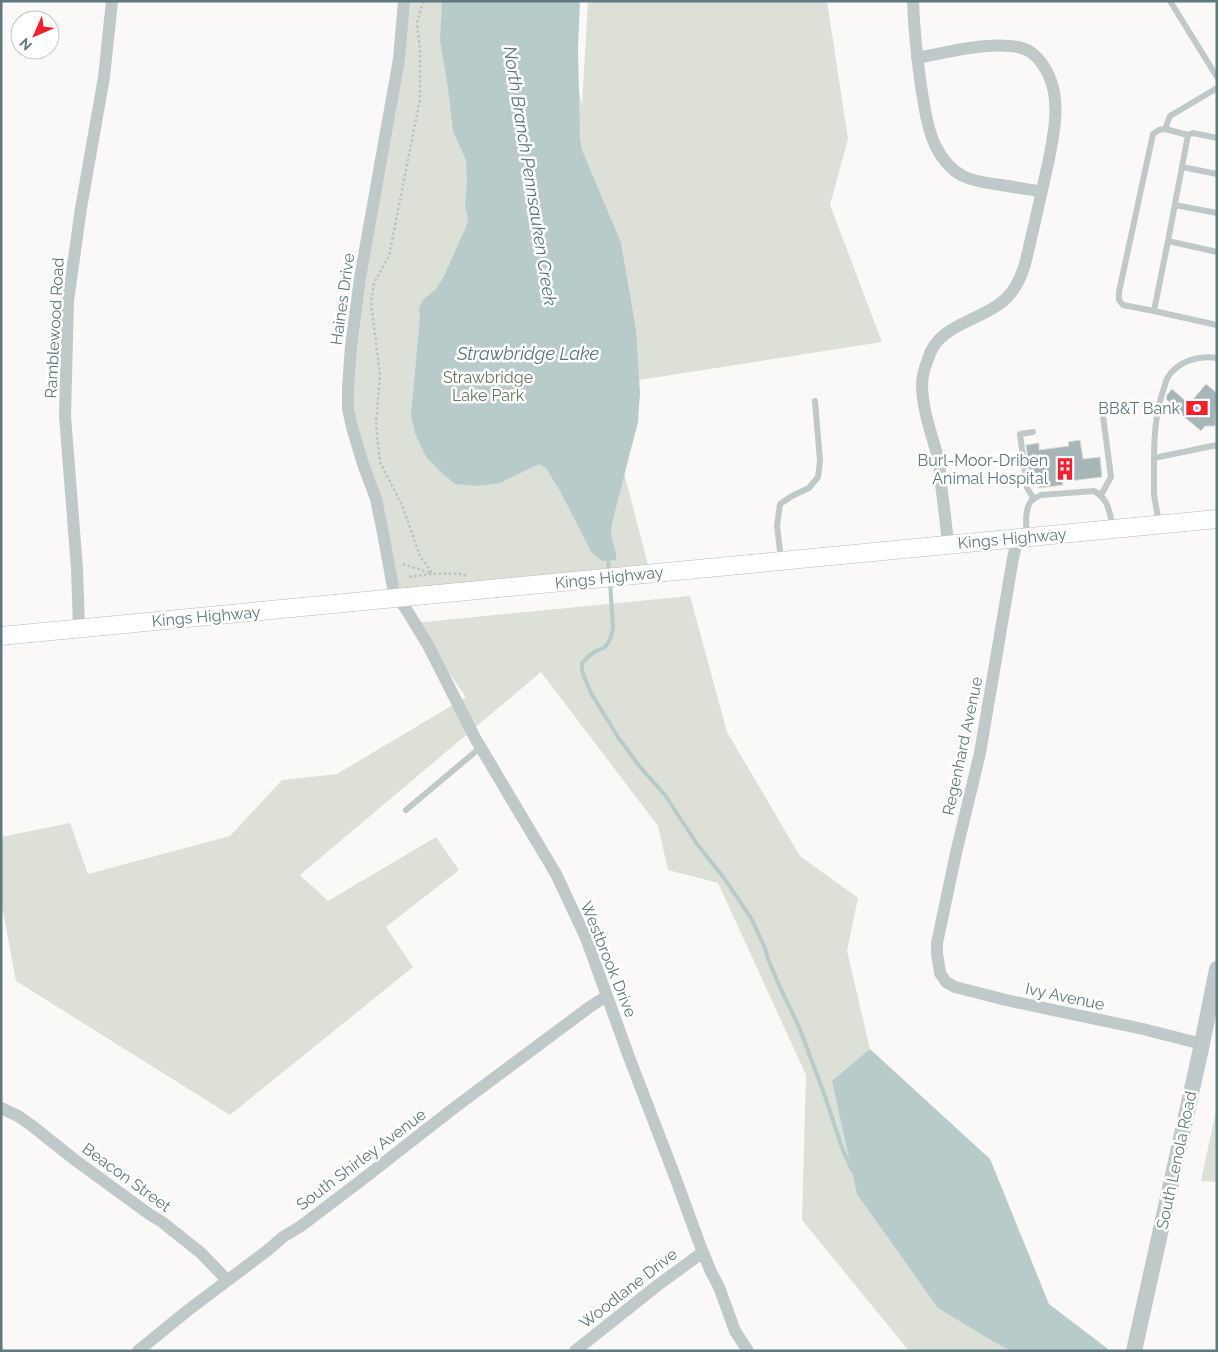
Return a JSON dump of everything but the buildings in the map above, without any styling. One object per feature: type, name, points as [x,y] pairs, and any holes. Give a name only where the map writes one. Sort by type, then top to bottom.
[{"type":"main road","name":"Kings Highway","points":[[1,636],[1217,519]]},
{"type":"street","name":"Ramblewood Road","points":[[79,628],[77,569],[65,416],[68,301],[80,208],[104,78],[112,1]]},
{"type":"street","name":"Haines Drive","points":[[397,598],[394,592],[376,499],[352,427],[348,409],[348,388],[351,346],[360,278],[400,51],[404,1]]},
{"type":"street","points":[[913,1],[917,58],[923,98],[930,130],[942,157],[962,176],[973,180],[1042,191]]},
{"type":"street","points":[[917,58],[965,49],[1002,46],[1028,51],[1048,72],[1054,92],[1056,114],[1054,137],[1024,267],[1012,292],[991,310],[953,328],[942,336],[932,346],[928,358],[922,384],[923,397],[939,464],[948,544]]},
{"type":"street","name":"Regenhard Avenue","points":[[938,960],[938,943],[956,853],[980,753],[1013,558],[1022,537]]},
{"type":"street","name":"Westbrook Drive","points":[[397,598],[428,645],[481,747],[556,874],[586,938],[703,1252],[719,1287],[735,1331],[748,1351]]},
{"type":"street","name":"Ivy Avenue","points":[[938,960],[940,974],[946,982],[955,987],[1202,1044]]},
{"type":"street","name":"South Lenola Road","points":[[1134,1351],[1217,969]]},
{"type":"street","name":"South Shirley Avenue","points":[[138,1351],[283,1237],[301,1226],[454,1108],[607,996]]},
{"type":"street","name":"Beacon Street","points":[[1,1108],[31,1125],[82,1165],[162,1222],[201,1253],[227,1280]]},
{"type":"street","name":"Woodlane Drive","points":[[575,1351],[703,1252]]},
{"type":"lane","points":[[1170,1],[1217,76]]},
{"type":"lane","points":[[1165,129],[1170,116],[1217,88]]},
{"type":"lane","points":[[1217,138],[1193,133],[1188,136],[1165,129],[1153,134],[1118,300],[1124,304],[1217,325]]},
{"type":"lane","points":[[1154,311],[1188,136]]},
{"type":"lane","points":[[1182,167],[1217,174]]},
{"type":"lane","points":[[1175,205],[1217,213]]},
{"type":"lane","points":[[1168,241],[1217,252]]},
{"type":"lane","points":[[1159,524],[1154,495],[1154,438],[1156,418],[1162,393],[1168,377],[1181,364],[1198,357],[1217,358]]},
{"type":"lane","points":[[781,561],[777,526],[780,504],[809,488],[818,477],[820,461],[815,401]]},
{"type":"lane","points":[[1101,495],[1111,477],[1103,416]]},
{"type":"lane","points":[[1033,432],[1020,434],[1027,488],[1034,499]]},
{"type":"lane","points":[[1154,458],[1217,445]]},
{"type":"lane","points":[[1022,537],[1029,506],[1034,499],[1041,495],[1094,491],[1101,495],[1106,502],[1113,529]]},
{"type":"lane","points":[[406,810],[481,747]]},
{"type":"path","points":[[423,1],[417,24],[420,49],[420,99],[388,256],[374,283],[370,303],[380,375],[376,424],[380,462],[402,505],[420,556],[432,574]]},
{"type":"path","points":[[403,564],[432,574]]},
{"type":"path","points":[[409,578],[432,574],[463,574],[467,577]]},
{"type":"green space","name":"Strawbridge Lake Park","points":[[402,1],[575,1],[573,64],[582,105],[588,1],[827,1],[848,139],[830,205],[882,342],[639,380],[621,243],[617,445],[650,573],[394,593],[348,388]]},
{"type":"green space","points":[[690,596],[727,732],[800,856],[858,898],[847,951],[870,1049],[832,1082],[996,1343],[1011,1351],[909,1351],[802,1220],[806,1075],[718,883],[668,870],[658,826],[541,672],[300,875],[328,901],[436,837],[459,870],[386,927],[413,967],[230,1115],[16,981],[1,901],[1,837],[70,823],[88,874],[230,836],[282,780],[337,774],[466,697],[414,623]]},
{"type":"green space","points":[[1217,1106],[1217,1182],[1201,1181]]},
{"type":"water","name":"Strawbridge Lake","points":[[442,1],[580,1],[578,47],[580,139],[582,150],[621,243],[636,330],[640,393],[638,422],[612,523],[611,535],[616,560],[602,561],[592,553],[546,468],[539,464],[500,483],[477,486],[455,484],[426,457],[415,433],[411,415],[420,305],[436,289],[444,276],[468,219],[465,204],[467,184],[466,160],[453,131],[440,40]]},
{"type":"water","points":[[870,1049],[990,1159],[1049,1304],[1108,1349],[1107,1351],[1011,1351],[938,1308],[857,1194],[832,1081]]},
{"type":"waterway","name":"North Branch Pennsauken Creek","points":[[608,557],[609,572]]},
{"type":"waterway","name":"North Branch Pennsauken Creek","points":[[610,582],[613,628],[611,637],[604,648],[590,655],[582,663],[583,674],[591,693],[618,737],[640,767],[665,795],[697,844],[724,878],[751,918],[799,1027],[842,1148],[852,1170]]},
{"type":"place","name":"BB&T Bank","points":[[1197,408]]},
{"type":"place","name":"Burl-Moor-Driben Animal Hospital","points":[[1065,469]]}]
